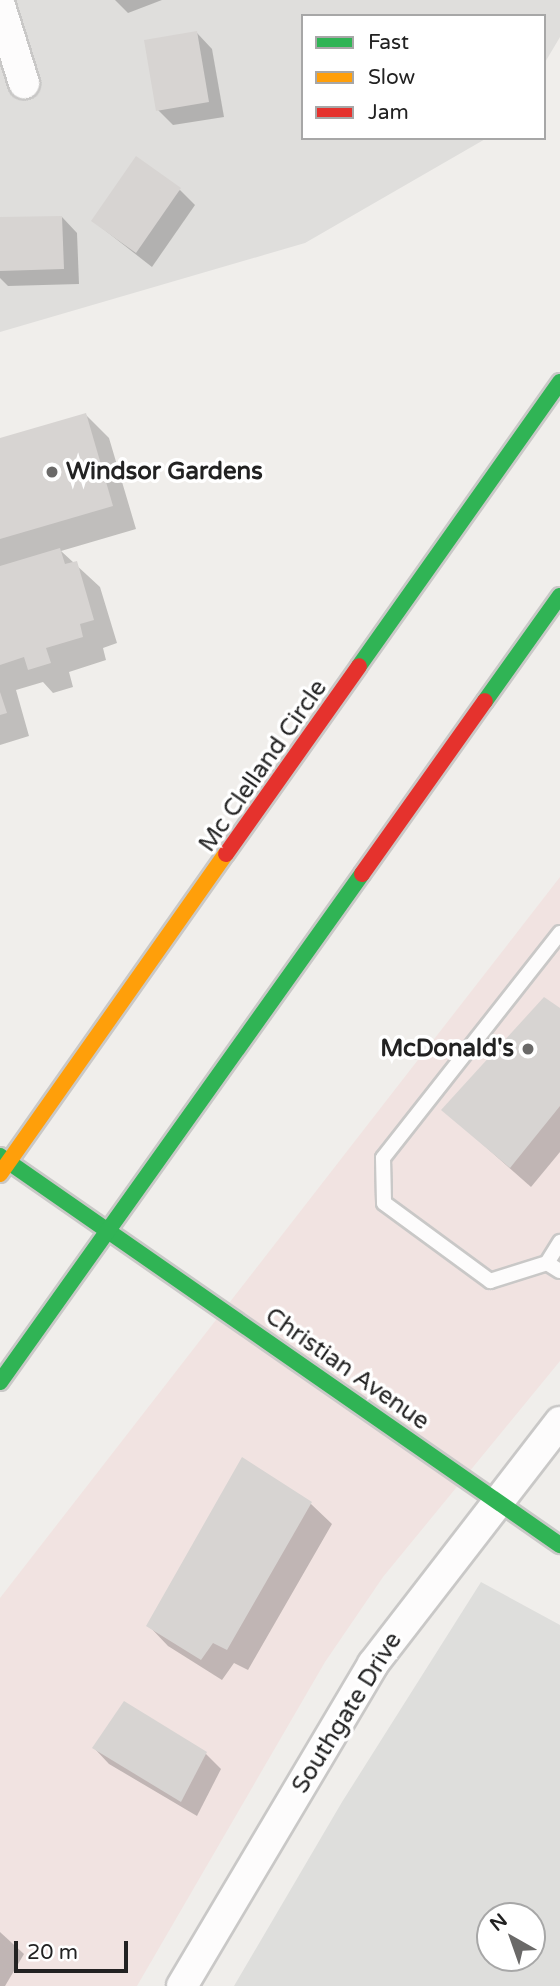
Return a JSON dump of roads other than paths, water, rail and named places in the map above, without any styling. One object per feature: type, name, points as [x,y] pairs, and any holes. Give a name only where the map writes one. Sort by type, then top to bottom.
[{"type":"main road","name":"Mc Clelland Circle","points":[[3,1164],[560,382]]},
{"type":"main road","points":[[0,1382],[560,596]]},
{"type":"main road","name":"Christian Avenue","points":[[3,1164],[327,1381],[497,1504],[560,1545]]},
{"type":"street","points":[[0,6],[23,83]]},
{"type":"street","name":"Southgate Drive","points":[[182,1986],[373,1664],[560,1422]]},
{"type":"lane","points":[[560,933],[383,1158],[384,1203],[490,1281],[554,1267],[560,1242]]},
{"type":"place","name":"Windsor Gardens","points":[[52,472]]},
{"type":"place","name":"McDonald's","points":[[528,1049]]}]
